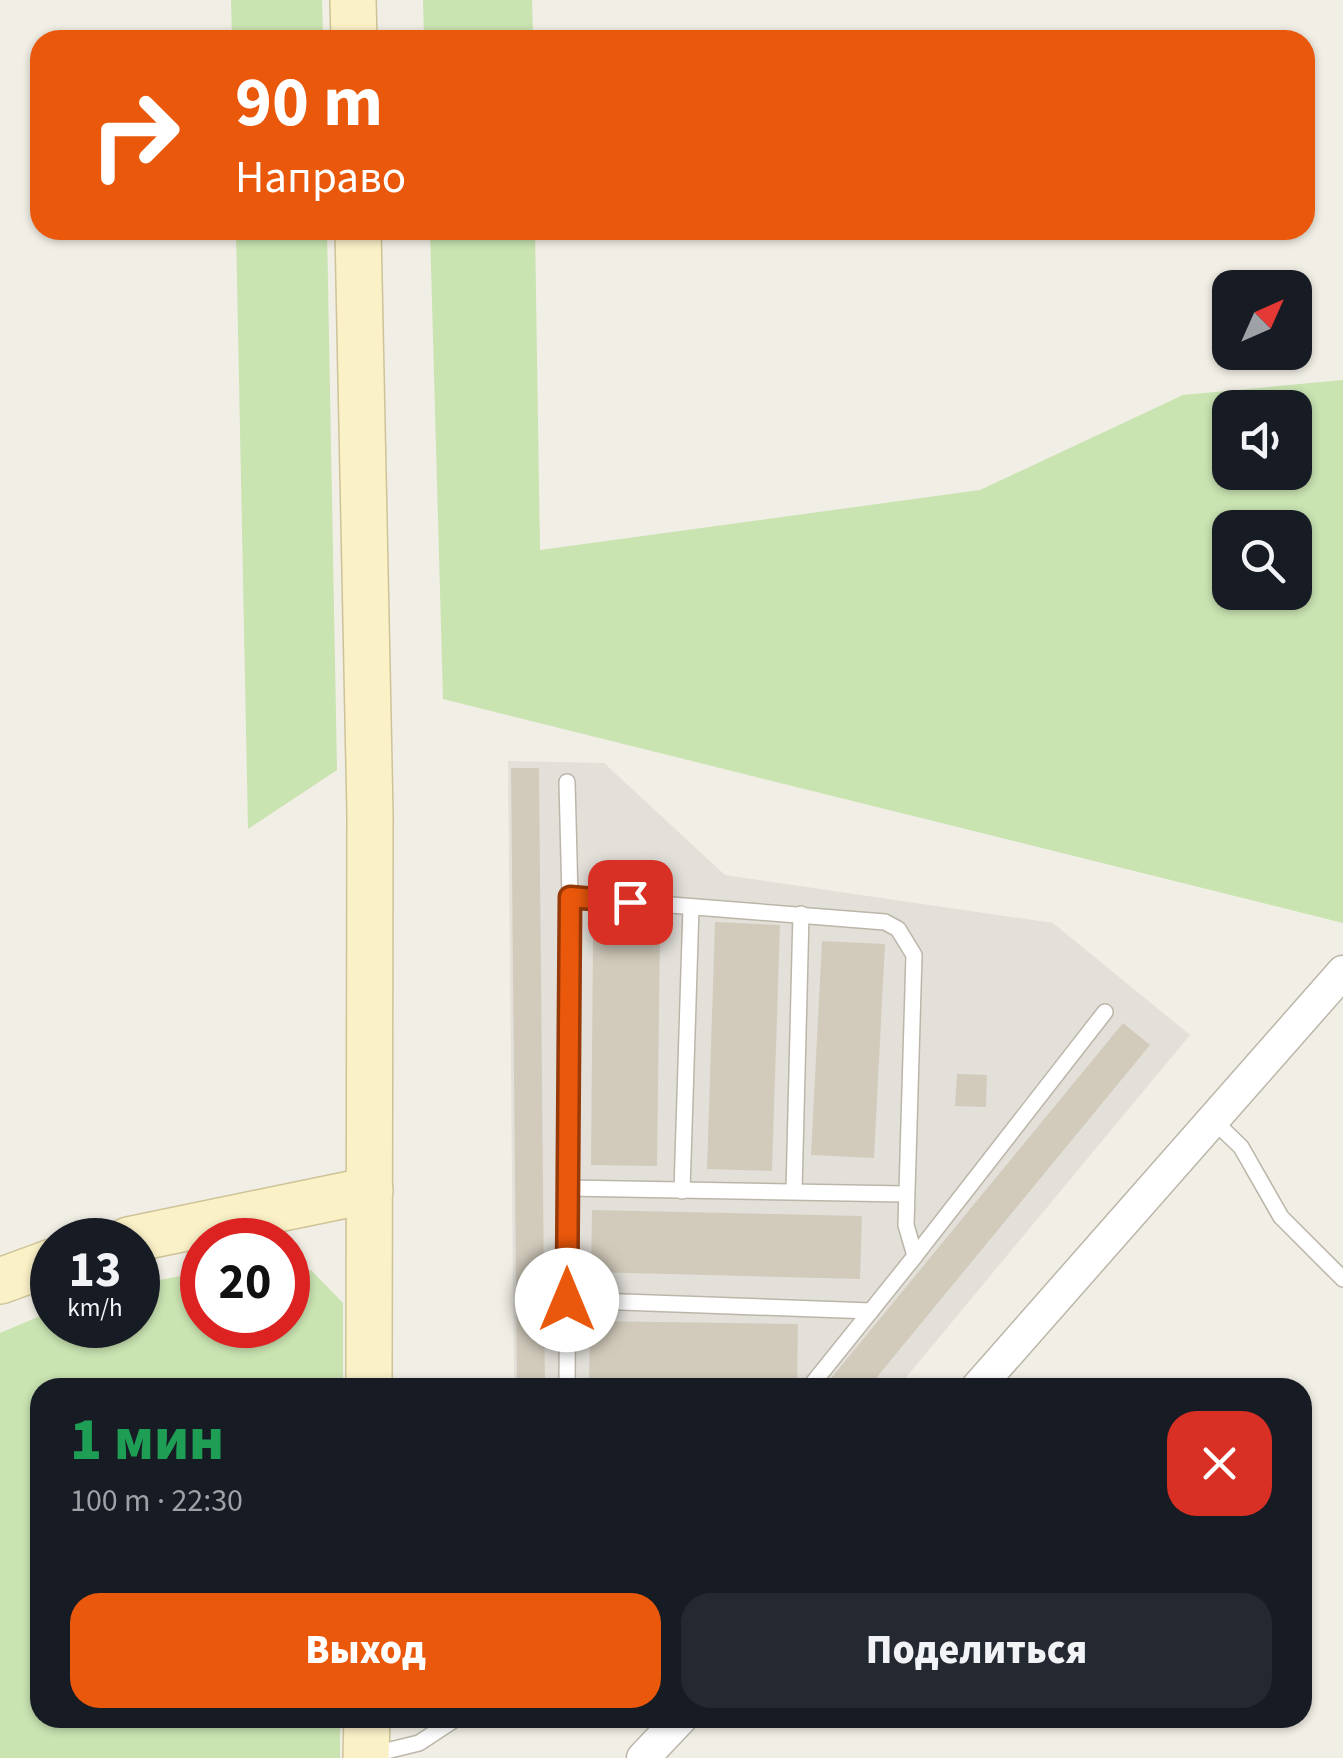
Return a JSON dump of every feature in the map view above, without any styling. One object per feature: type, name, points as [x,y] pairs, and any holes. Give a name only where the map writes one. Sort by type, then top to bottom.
[{"type":"street","points":[[353,0],[354,30]]},
{"type":"street","points":[[358,240],[370,814],[368,1378]]},
{"type":"street","points":[[986,1378],[1343,972]]},
{"type":"street","points":[[160,1233],[370,1190]]},
{"type":"street","points":[[0,1280],[30,1270]]},
{"type":"street","points":[[643,1758],[672,1728]]},
{"type":"lane","points":[[567,782],[567,1378]]},
{"type":"lane","points":[[570,897],[884,922],[909,942],[914,955],[906,1224],[915,1256]]},
{"type":"lane","points":[[682,1191],[691,907]]},
{"type":"lane","points":[[794,1191],[800,914]]},
{"type":"lane","points":[[817,1378],[1105,1012]]},
{"type":"lane","points":[[1212,1120],[1241,1146],[1282,1217],[1343,1280]]},
{"type":"lane","points":[[567,1188],[906,1194]]},
{"type":"lane","points":[[567,1300],[872,1311]]},
{"type":"lane","points":[[367,1744],[418,1743],[441,1728]]},
{"type":"shaded area","points":[[508,761],[604,763],[725,875],[1053,923],[1190,1035],[905,1378],[514,1378]]},
{"type":"green space","points":[[231,0],[322,0],[323,30],[232,30]]},
{"type":"green space","points":[[423,0],[532,0],[533,30],[424,30]]},
{"type":"green space","points":[[236,240],[327,240],[337,770],[248,829]]},
{"type":"green space","points":[[430,240],[535,240],[540,550],[980,490],[1183,395],[1212,392],[1212,490],[1312,490],[1312,390],[1236,390],[1343,380],[1343,923],[443,699]]},
{"type":"green space","points":[[312,1271],[343,1303],[343,1378],[30,1378],[30,1728],[340,1728],[340,1758],[0,1758],[0,1333],[30,1320],[30,1348],[160,1348],[160,1280],[180,1276],[180,1348],[310,1348]]},
{"type":"building","points":[[511,768],[539,768],[545,1378],[517,1378]]},
{"type":"building","points":[[715,922],[780,925],[772,1171],[707,1169]]},
{"type":"building","points":[[593,936],[660,936],[657,1166],[591,1165]]},
{"type":"building","points":[[822,941],[885,944],[874,1158],[811,1155]]},
{"type":"building","points":[[1123,1023],[1150,1045],[876,1378],[831,1378]]},
{"type":"building","points":[[957,1074],[987,1075],[986,1107],[955,1106]]},
{"type":"building","points":[[592,1210],[862,1216],[860,1279],[591,1272]]},
{"type":"building","points":[[590,1321],[798,1324],[797,1378],[589,1378]]},
{"type":"route","points":[[567,1300],[570,897],[630,902]]}]
